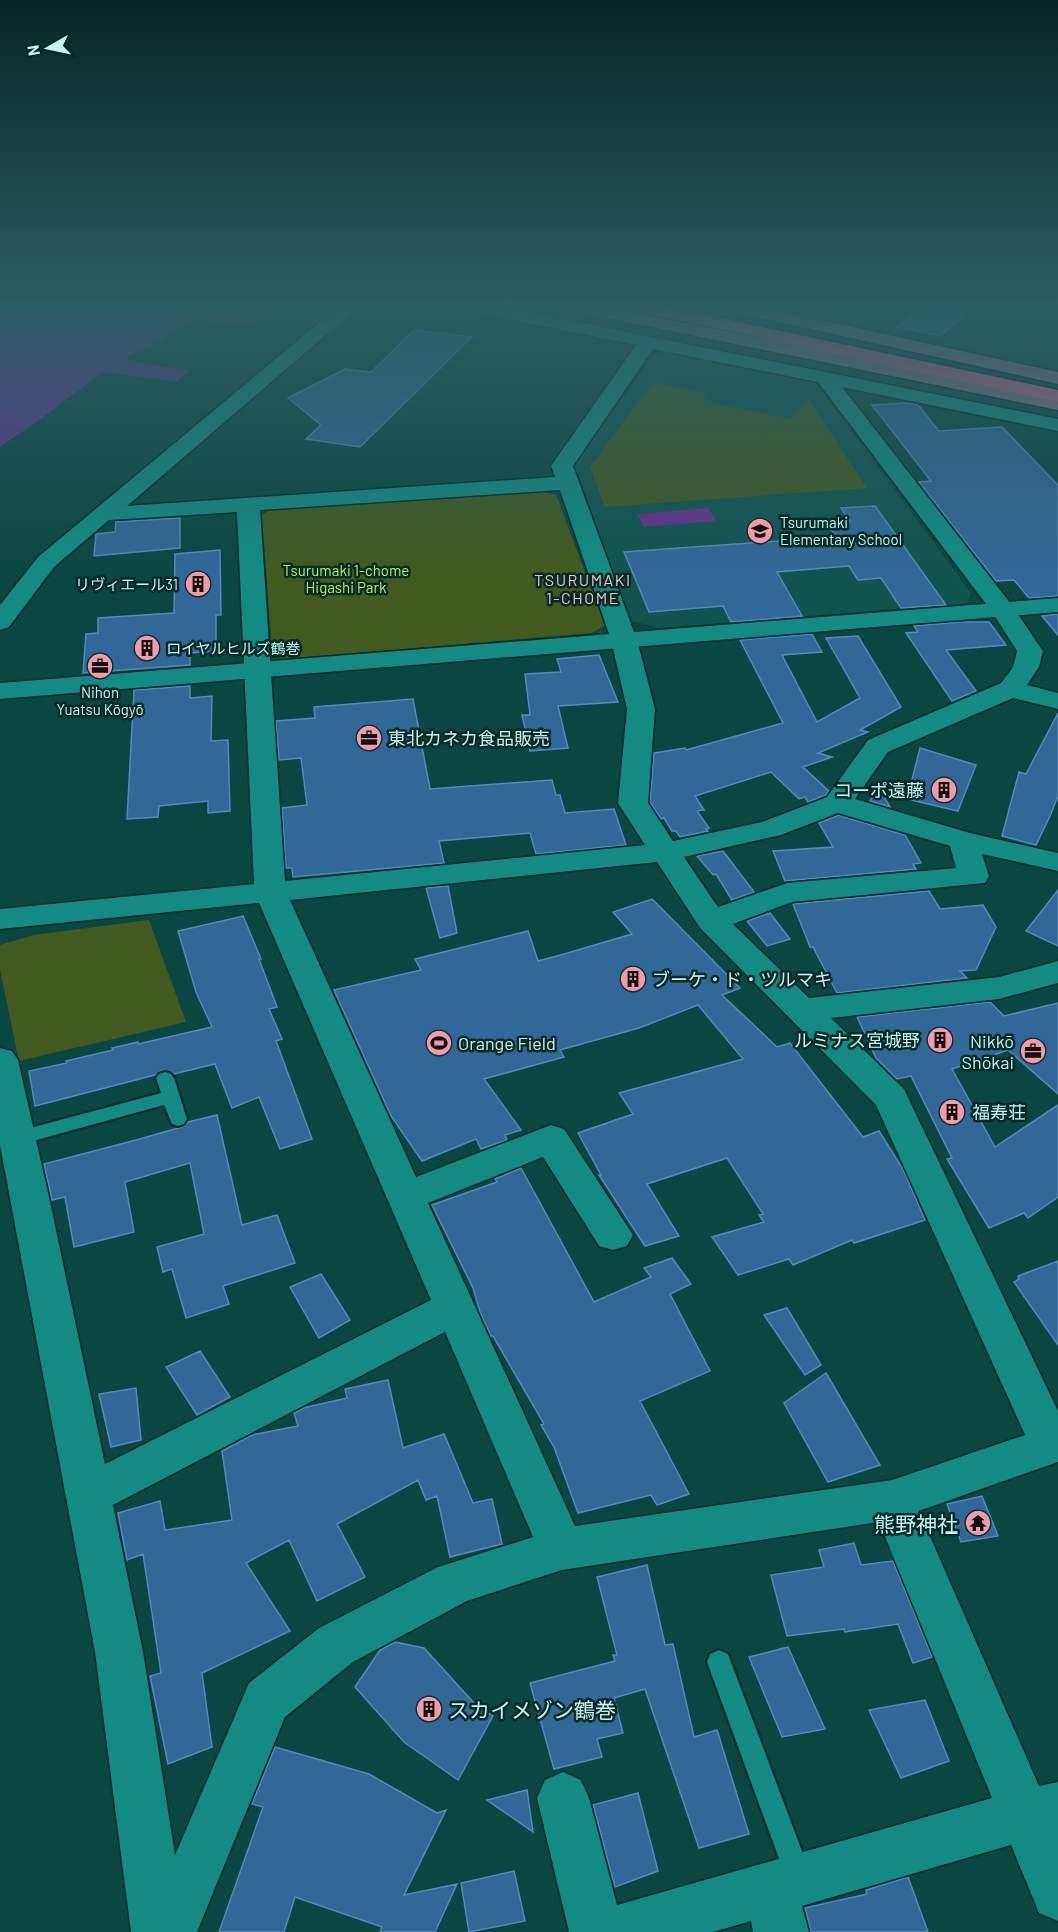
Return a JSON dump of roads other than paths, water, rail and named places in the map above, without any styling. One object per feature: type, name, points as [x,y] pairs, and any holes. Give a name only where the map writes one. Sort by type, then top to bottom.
[{"type":"main road","points":[[944,393],[1058,420]]},
{"type":"street","points":[[0,622],[46,562],[246,393]]},
{"type":"street","points":[[169,1932],[267,1700],[336,1645],[454,1583],[562,1549],[892,1500],[1055,1443],[891,1098],[711,921],[633,803],[642,709],[624,640],[562,466],[613,393]]},
{"type":"street","points":[[0,919],[664,852],[770,829],[837,803],[878,747],[960,709],[1010,689],[1020,677],[1030,657],[1030,651],[1002,609],[837,393]]},
{"type":"street","points":[[909,393],[1058,420]]},
{"type":"street","points":[[101,514],[568,483]]},
{"type":"street","points":[[248,503],[270,891],[562,1549]]},
{"type":"street","points":[[0,691],[1058,605]]},
{"type":"street","points":[[1030,651],[1058,658]]},
{"type":"street","points":[[1010,689],[1058,701]]},
{"type":"street","points":[[837,803],[963,840],[1055,853]]},
{"type":"street","points":[[711,921],[787,893],[974,876],[963,840]]},
{"type":"street","points":[[802,1010],[999,988],[1058,972]]},
{"type":"street","points":[[0,1060],[15,1139],[32,1206],[118,1652],[159,1932]]},
{"type":"street","points":[[404,1197],[552,1139],[613,1235]]},
{"type":"street","points":[[88,1495],[454,1308]]},
{"type":"street","points":[[892,1500],[1041,1811],[1058,1894]]},
{"type":"street","points":[[563,1798],[597,1932]]},
{"type":"street","points":[[618,1932],[784,1900],[1041,1811]]},
{"type":"lane","points":[[165,1078],[178,1119]]},
{"type":"lane","points":[[15,1139],[170,1097]]},
{"type":"lane","points":[[719,1662],[784,1900]]},
{"type":"place","name":"Tsurumaki Elementary School","points":[[760,531]]},
{"type":"place","name":"リヴィエール31","points":[[198,584]]},
{"type":"place","name":"ロイヤルヒルズ鶴巻","points":[[147,648]]},
{"type":"place","name":"Nihon Yuatsu Kōgyō","points":[[100,666]]},
{"type":"place","name":"東北カネカ食品販売","points":[[369,738]]},
{"type":"place","name":"コーポ遠藤","points":[[944,790]]},
{"type":"place","name":"ブーケ・ド・ツルマキ","points":[[633,979]]},
{"type":"place","name":"ルミナス宮城野","points":[[940,1040]]},
{"type":"place","name":"Orange Field","points":[[439,1043]]},
{"type":"place","name":"Nikkō Shōkai","points":[[1033,1051]]},
{"type":"place","name":"福寿荘","points":[[952,1112]]},
{"type":"place","name":"熊野神社","points":[[978,1523]]},
{"type":"place","name":"スカイメゾン鶴巻","points":[[429,1709]]},
{"type":"district","name":"TSURUMAKI 1-CHOME","points":[[583,588]]},
{"type":"park label","name":"Tsurumaki 1-chome Higashi Park","points":[[346,578]]}]
